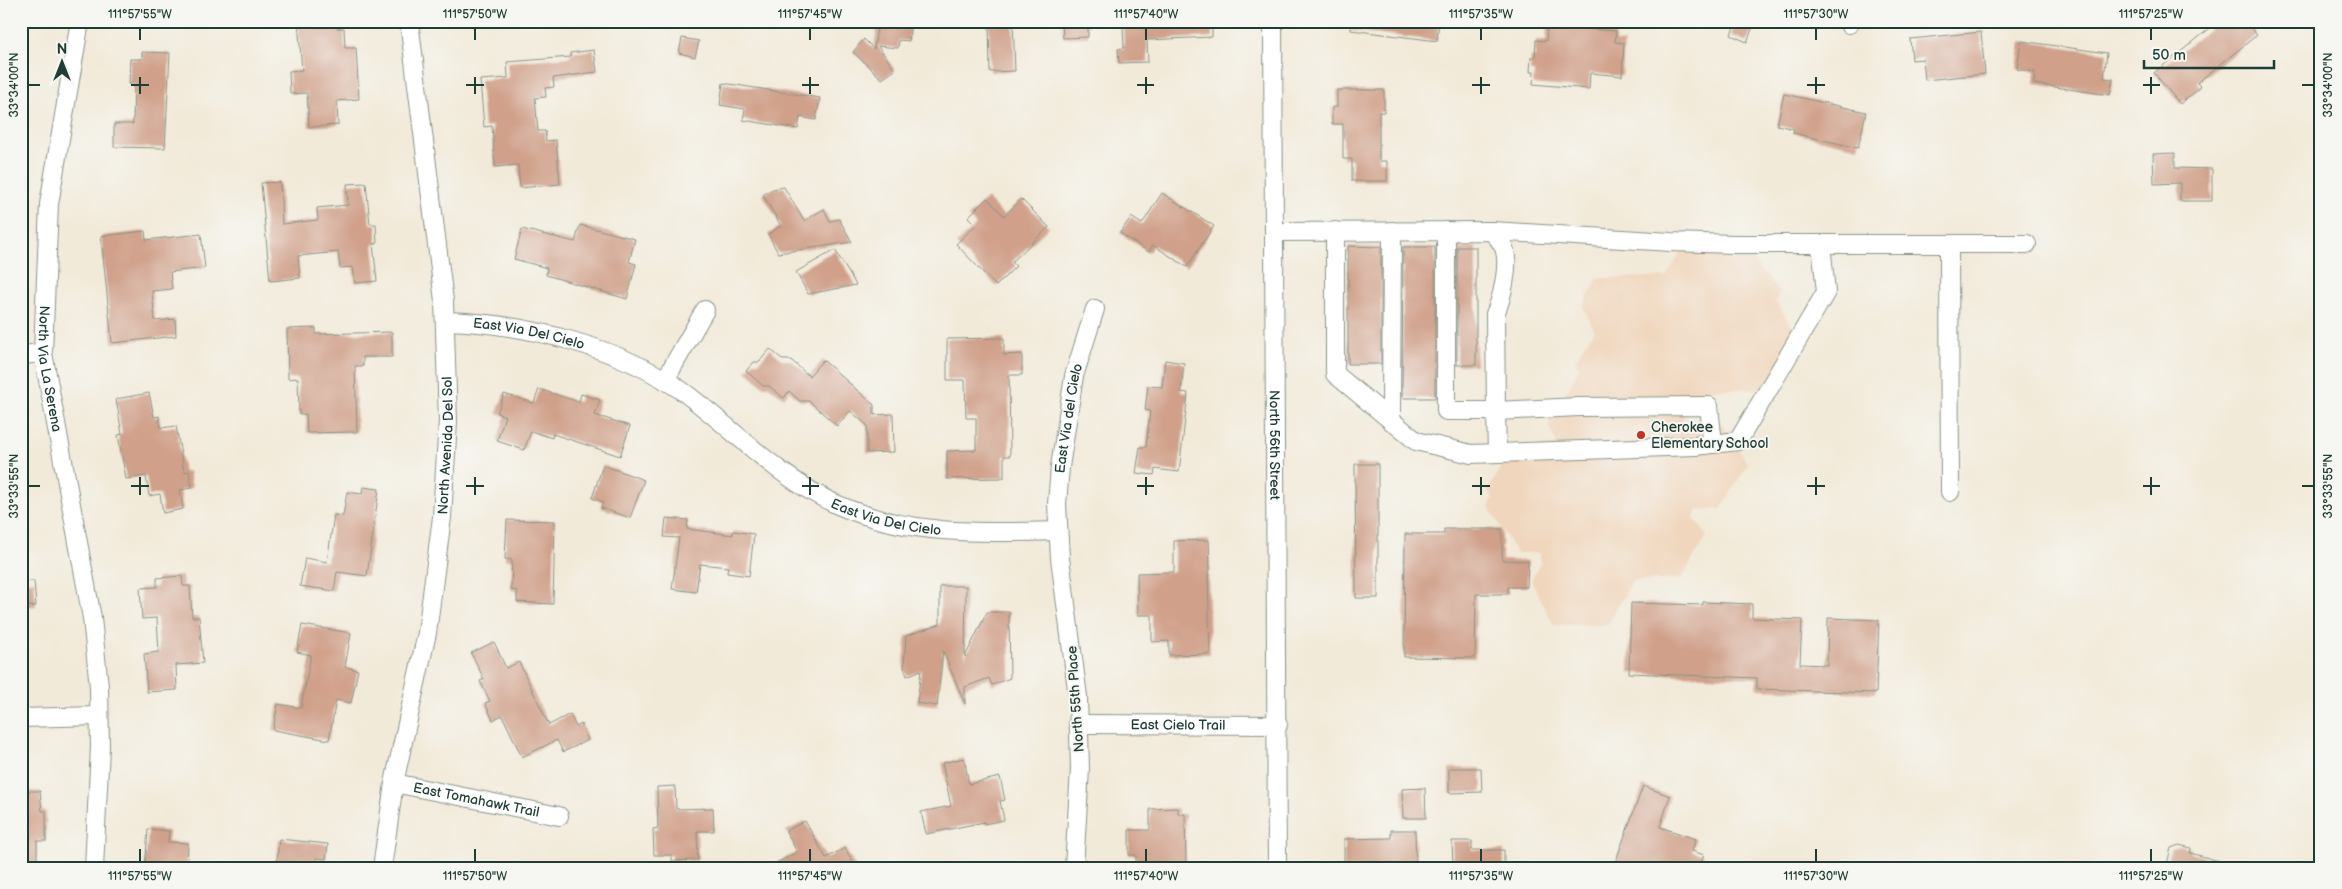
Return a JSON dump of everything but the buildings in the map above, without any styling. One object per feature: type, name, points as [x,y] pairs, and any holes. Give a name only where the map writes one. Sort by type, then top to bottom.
[{"type":"street","name":"North Via La Serena","points":[[80,21],[49,204],[43,353],[92,618],[99,716],[97,847],[94,868]]},
{"type":"street","name":"North Avenida Del Sol","points":[[382,868],[394,783],[426,640],[442,517],[448,422],[445,321],[436,225],[409,21]]},
{"type":"street","name":"North 56th Street","points":[[1273,21],[1278,725],[1277,868]]},
{"type":"street","points":[[1391,421],[1392,231]]},
{"type":"street","points":[[1446,231],[1446,411],[1709,406],[1713,444]]},
{"type":"street","points":[[1274,232],[1492,231],[1671,242],[2027,244]]},
{"type":"street","points":[[1492,231],[1503,244],[1506,252],[1502,300],[1495,314],[1497,454]]},
{"type":"street","points":[[1335,232],[1335,374],[1416,441],[1471,454],[1713,444],[1738,441],[1826,292],[1821,244]]},
{"type":"street","points":[[1949,244],[1950,492]]},
{"type":"street","name":"East Via del Cielo","points":[[1058,531],[1060,467],[1074,376],[1095,309]]},
{"type":"street","points":[[665,380],[705,310]]},
{"type":"street","name":"East Via Del Cielo","points":[[445,321],[474,322],[523,328],[570,339],[635,365],[665,380],[739,436],[770,464],[838,504],[874,518],[917,528],[950,531],[1058,531]]},
{"type":"street","points":[[21,355],[43,353]]},
{"type":"street","name":"North 55th Place","points":[[1058,531],[1078,697],[1080,769],[1074,868]]},
{"type":"street","points":[[21,718],[99,716]]},
{"type":"street","name":"East Cielo Trail","points":[[1078,724],[1278,725]]},
{"type":"street","name":"East Tomahawk Trail","points":[[394,783],[559,816]]},
{"type":"shaded area","name":"Cherokee Elementary School","points":[[1688,240],[1749,252],[1762,274],[1766,274],[1779,292],[1776,302],[1803,342],[1776,389],[1702,389],[1681,422],[1722,423],[1748,464],[1721,509],[1698,510],[1694,518],[1707,536],[1681,579],[1632,581],[1608,625],[1554,625],[1531,580],[1541,562],[1539,553],[1516,553],[1489,507],[1493,498],[1488,490],[1510,453],[1557,444],[1548,426],[1579,368],[1575,361],[1594,330],[1583,306],[1598,278],[1666,277]]},
{"type":"place","name":"Cherokee Elementary School","points":[[1641,435]]}]
